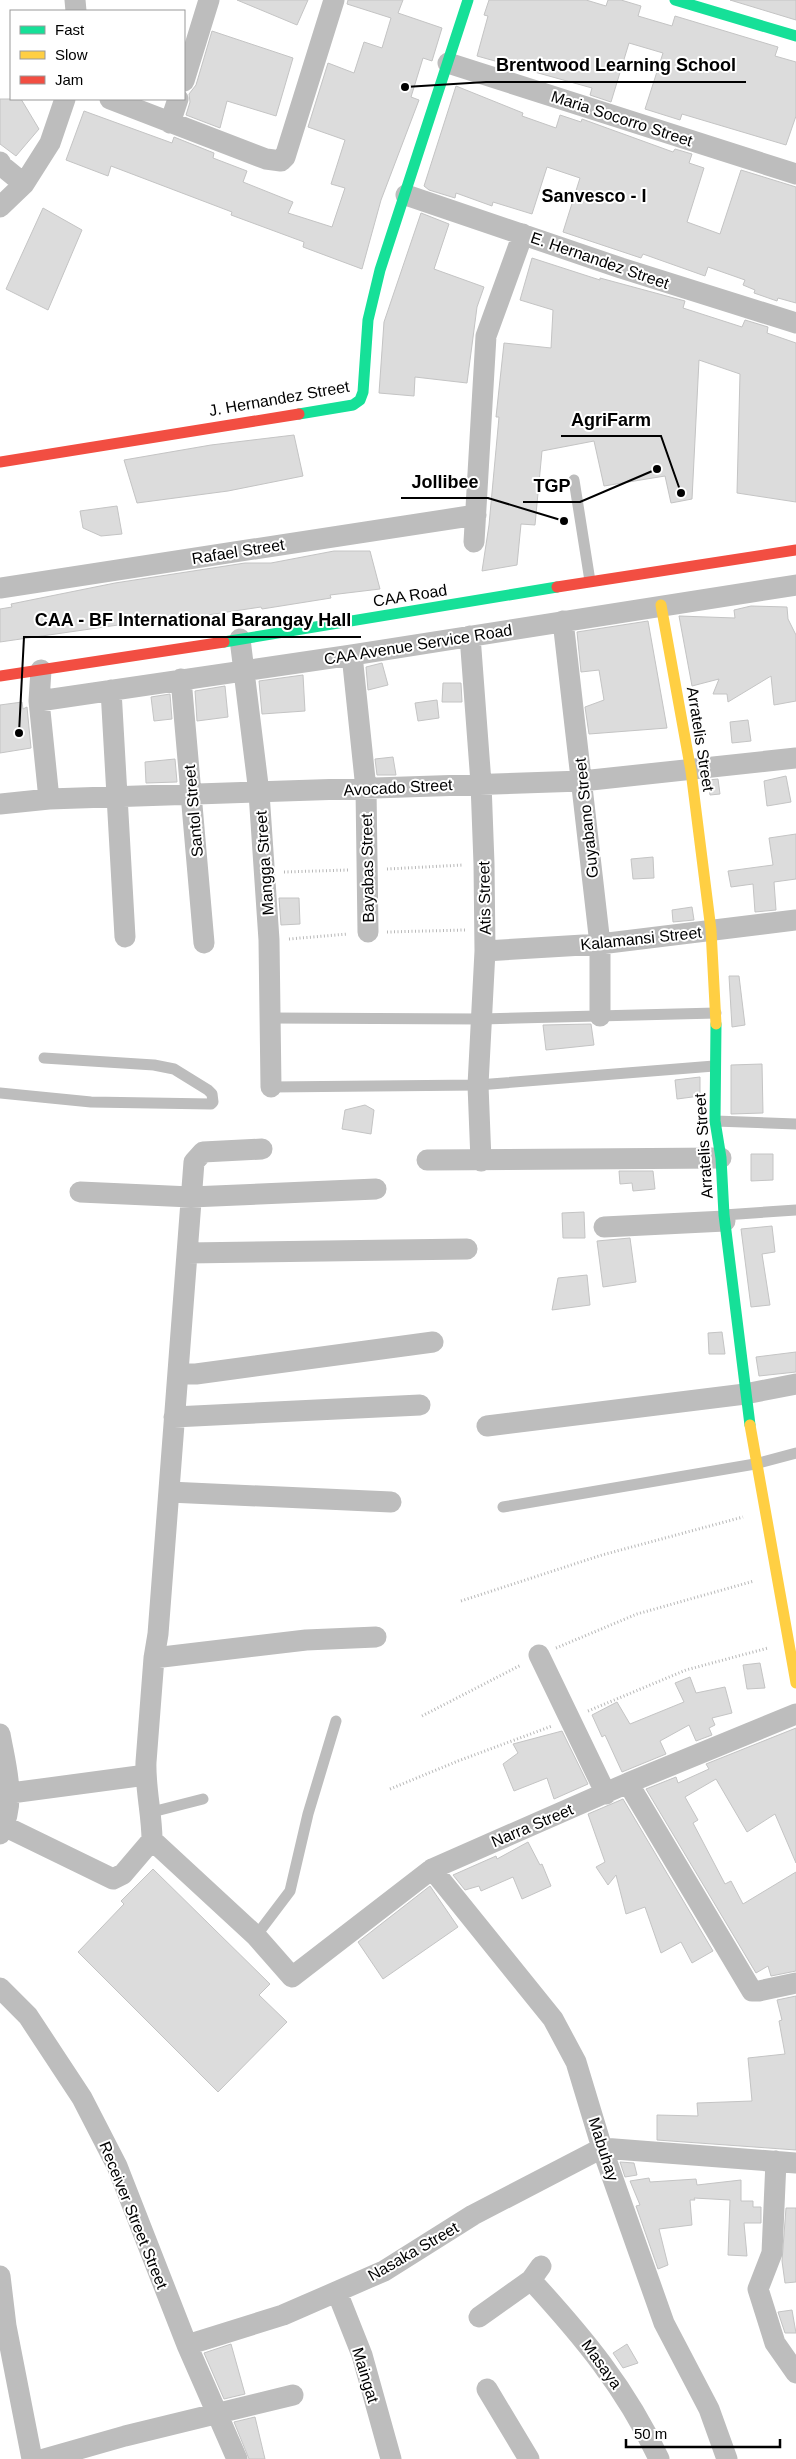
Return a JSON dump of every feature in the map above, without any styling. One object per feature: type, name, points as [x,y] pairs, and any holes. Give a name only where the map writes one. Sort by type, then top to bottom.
[{"type":"street","points":[[185,78],[209,0]]},
{"type":"street","points":[[112,100],[266,159],[281,161],[285,157],[334,0]]},
{"type":"street","name":"J. Hernandez Street","points":[[0,462],[353,405],[360,400],[363,392],[368,320],[380,270],[468,0]]},
{"type":"street","points":[[674,0],[796,36]]},
{"type":"street","name":"Maria Socorro Street","points":[[448,63],[796,174]]},
{"type":"street","points":[[0,207],[24,184],[50,143],[65,100]]},
{"type":"street","points":[[170,123],[178,100]]},
{"type":"street","points":[[0,162],[2,166],[24,184]]},
{"type":"street","name":"E. Hernandez Street","points":[[406,195],[622,268],[796,323]]},
{"type":"street","points":[[474,542],[486,336],[523,234]]},
{"type":"street","name":"Rafael Street","points":[[0,588],[476,515]]},
{"type":"street","name":"CAA Road","points":[[0,676],[240,639],[590,580],[796,550]]},
{"type":"street","name":"CAA Avenue Service Road","points":[[40,701],[352,655],[796,585]]},
{"type":"street","name":"Arratelis Street","points":[[661,605],[691,771],[711,930],[716,1014],[714,1066],[715,1121],[721,1158],[724,1218],[745,1394],[755,1464],[796,1683]]},
{"type":"street","name":"Guyabano Street","points":[[563,621],[600,944],[600,1016]]},
{"type":"street","name":"Atis Street","points":[[470,636],[481,783],[485,951],[478,1085],[481,1161]]},
{"type":"street","name":"Mangga Street","points":[[240,639],[259,793],[269,940],[271,1087]]},
{"type":"street","name":"Bayabas Street","points":[[352,655],[366,789],[368,932]]},
{"type":"street","points":[[41,670],[40,701],[49,799]]},
{"type":"street","name":"Santol Street","points":[[181,679],[204,943]]},
{"type":"street","points":[[110,690],[125,936]]},
{"type":"street","name":"Avocado Street","points":[[0,804],[49,799],[582,781],[691,771],[796,758]]},
{"type":"street","name":"Kalamansi Street","points":[[485,951],[600,944],[796,920]]},
{"type":"street","points":[[0,1734],[11,1793],[2,1830],[113,1879],[123,1874],[152,1840],[152,1812],[146,1775],[194,1162],[203,1152],[262,1150]]},
{"type":"street","points":[[426,1160],[721,1158]]},
{"type":"street","points":[[80,1192],[191,1197],[376,1189]]},
{"type":"street","points":[[604,1227],[724,1218]]},
{"type":"street","points":[[187,1253],[467,1249]]},
{"type":"street","points":[[178,1374],[196,1374],[433,1342]]},
{"type":"street","points":[[487,1426],[745,1394],[796,1384]]},
{"type":"street","points":[[174,1417],[420,1405]]},
{"type":"street","points":[[169,1492],[391,1502]]},
{"type":"street","points":[[154,1658],[306,1640],[376,1637]]},
{"type":"street","points":[[539,1656],[606,1794]]},
{"type":"street","name":"Narra Street","points":[[256,1936],[292,1977],[432,1869],[628,1783],[796,1714]]},
{"type":"street","points":[[11,1793],[146,1775]]},
{"type":"street","points":[[628,1783],[752,1991],[796,1983]]},
{"type":"street","points":[[152,1840],[256,1936]]},
{"type":"street","name":"Mabuhay","points":[[432,1869],[553,2019],[576,2062],[602,2148],[664,2323],[709,2409],[727,2459]]},
{"type":"street","name":"Receiver Street Street","points":[[0,1988],[28,2016],[82,2098],[117,2166],[187,2345],[237,2459]]},
{"type":"street","points":[[602,2148],[786,2162],[772,2252],[758,2289],[775,2343],[796,2374]]},
{"type":"street","name":"Nasaka Street","points":[[187,2345],[283,2315],[384,2271],[473,2215],[602,2148]]},
{"type":"street","name":"Masaya","points":[[479,2317],[536,2273],[637,2414],[659,2459]]},
{"type":"street","points":[[0,2276],[6,2326],[32,2459]]},
{"type":"street","name":"Maingat","points":[[337,2292],[362,2355],[391,2459]]},
{"type":"street","points":[[487,2389],[529,2459]]},
{"type":"street","points":[[44,2459],[125,2436],[219,2415],[293,2395]]},
{"type":"lane","points":[[574,480],[590,580]]},
{"type":"lane","points":[[270,1018],[481,1019],[716,1014]]},
{"type":"lane","points":[[0,1094],[91,1102],[211,1104],[213,1102],[212,1094],[208,1090],[174,1069],[154,1065],[44,1058]]},
{"type":"lane","points":[[271,1087],[478,1085],[714,1066]]},
{"type":"lane","points":[[715,1121],[796,1124]]},
{"type":"lane","points":[[724,1218],[796,1210]]},
{"type":"lane","points":[[503,1507],[755,1464],[796,1453]]},
{"type":"lane","points":[[256,1936],[290,1891],[308,1814],[336,1721]]},
{"type":"lane","points":[[152,1812],[202,1799]]},
{"type":"path","points":[[461,1601],[602,1555],[765,1511]]},
{"type":"path","points":[[422,1716],[539,1656],[637,1614],[776,1574]]},
{"type":"building","points":[[237,0],[308,0],[297,25]]},
{"type":"building","points":[[348,0],[403,0],[398,13],[442,28],[432,61],[423,58],[411,97],[419,100],[381,200],[362,269],[303,247],[304,242],[231,215],[232,212],[111,166],[108,176],[66,160],[84,111],[172,143],[174,137],[214,153],[213,158],[247,171],[243,182],[293,202],[288,213],[332,227],[345,188],[331,184],[345,140],[308,127],[328,63],[354,73],[364,42],[382,48],[391,18],[347,4]]},
{"type":"building","points":[[489,0],[586,0],[606,6],[608,0],[621,0],[641,6],[638,16],[672,26],[675,16],[778,47],[775,56],[796,62],[796,116],[786,145],[682,114],[680,120],[645,109],[663,53],[629,43],[611,102],[590,95],[592,88],[477,56],[488,16],[484,15]]},
{"type":"building","points":[[730,0],[796,0],[796,20]]},
{"type":"building","points":[[212,31],[293,58],[276,116],[227,101],[220,128],[186,115],[190,102],[189,94],[196,85]]},
{"type":"building","points":[[456,86],[523,113],[522,116],[556,128],[560,115],[581,122],[582,119],[673,152],[675,149],[692,154],[689,163],[704,168],[687,222],[720,234],[741,170],[796,187],[796,303],[778,298],[777,301],[754,293],[755,290],[743,285],[745,280],[708,267],[705,276],[643,254],[641,258],[563,232],[580,178],[547,167],[532,214],[493,202],[492,206],[456,193],[455,198],[429,190],[424,186]]},
{"type":"building","points":[[0,99],[22,100],[39,129],[16,156],[0,144]]},
{"type":"building","points":[[43,208],[82,230],[48,310],[6,289]]},
{"type":"building","points":[[421,213],[449,224],[434,269],[484,287],[477,307],[467,383],[415,377],[414,396],[379,393],[384,322]]},
{"type":"building","points":[[532,258],[600,280],[600,278],[685,301],[683,308],[742,327],[745,320],[768,327],[767,333],[796,343],[796,502],[737,493],[740,374],[699,360],[692,499],[671,503],[665,476],[604,486],[594,441],[542,451],[535,525],[521,524],[517,565],[482,571],[489,525],[499,417],[496,417],[504,343],[551,348],[553,310],[520,300]]},
{"type":"building","points":[[294,435],[303,476],[228,491],[137,503],[124,460],[211,445]]},
{"type":"building","points":[[117,506],[122,534],[101,536],[83,528],[80,511]]},
{"type":"building","points":[[334,551],[370,551],[380,589],[330,595],[331,598],[262,609],[261,607],[147,624],[146,621],[0,642],[0,609],[12,607],[11,604],[115,583],[245,563],[271,563]]},
{"type":"building","points":[[751,606],[787,607],[788,619],[796,635],[796,701],[774,705],[771,676],[728,702],[727,694],[713,694],[719,679],[692,686],[679,616],[735,618],[734,610]]},
{"type":"building","points":[[648,621],[667,728],[589,734],[585,707],[604,700],[599,670],[581,672],[577,632]]},
{"type":"building","points":[[382,663],[388,685],[368,690],[366,667]]},
{"type":"building","points":[[303,675],[305,711],[262,714],[259,681]]},
{"type":"building","points":[[443,683],[461,683],[462,702],[442,702]]},
{"type":"building","points":[[225,686],[228,717],[197,721],[195,691]]},
{"type":"building","points":[[170,694],[172,719],[154,721],[151,697]]},
{"type":"building","points":[[437,700],[439,718],[418,721],[415,703]]},
{"type":"building","points":[[22,702],[23,709],[27,707],[31,748],[0,753],[0,705]]},
{"type":"building","points":[[748,720],[751,741],[732,743],[730,722]]},
{"type":"building","points":[[393,757],[396,775],[377,775],[375,759]]},
{"type":"building","points":[[175,759],[177,782],[146,783],[145,762]]},
{"type":"building","points":[[786,776],[791,802],[767,806],[764,781]]},
{"type":"building","points":[[718,779],[720,794],[710,795],[708,780]]},
{"type":"building","points":[[796,834],[796,879],[774,882],[776,910],[755,912],[753,884],[731,887],[728,871],[773,865],[769,838]]},
{"type":"building","points":[[653,857],[654,878],[633,879],[631,859]]},
{"type":"building","points":[[279,898],[299,898],[300,924],[281,925]]},
{"type":"building","points":[[692,907],[694,920],[673,922],[672,910]]},
{"type":"building","points":[[729,976],[739,976],[745,1025],[732,1027]]},
{"type":"building","points":[[591,1024],[594,1045],[546,1050],[543,1025]]},
{"type":"building","points":[[762,1064],[763,1113],[731,1114],[731,1065]]},
{"type":"building","points":[[700,1077],[700,1096],[677,1099],[675,1080]]},
{"type":"building","points":[[365,1105],[374,1110],[371,1134],[342,1129],[345,1110]]},
{"type":"building","points":[[751,1154],[773,1154],[773,1180],[751,1181]]},
{"type":"building","points":[[619,1171],[653,1171],[655,1189],[633,1191],[632,1183],[620,1184]]},
{"type":"building","points":[[584,1212],[585,1238],[563,1238],[562,1213]]},
{"type":"building","points":[[772,1226],[775,1252],[762,1254],[770,1305],[751,1307],[741,1229]]},
{"type":"building","points":[[630,1238],[636,1282],[603,1287],[597,1241]]},
{"type":"building","points":[[587,1275],[590,1305],[552,1310],[558,1278]]},
{"type":"building","points":[[722,1332],[725,1354],[709,1354],[708,1333]]},
{"type":"building","points":[[796,1352],[796,1372],[759,1376],[756,1357]]},
{"type":"building","points":[[760,1663],[765,1688],[747,1689],[743,1665]]},
{"type":"building","points":[[690,1677],[696,1693],[725,1687],[732,1713],[712,1718],[715,1725],[709,1728],[712,1735],[696,1741],[689,1725],[660,1741],[666,1754],[622,1772],[605,1735],[602,1737],[592,1715],[617,1702],[630,1724],[684,1702],[675,1683]]},
{"type":"building","points":[[796,1728],[796,1863],[775,1814],[747,1832],[716,1779],[685,1797],[698,1820],[693,1823],[725,1884],[731,1881],[743,1904],[796,1872],[796,1971],[771,1976],[768,1966],[756,1973],[646,1789],[676,1777],[678,1783],[709,1769],[706,1764]]},
{"type":"building","points":[[562,1731],[588,1784],[554,1799],[547,1778],[514,1791],[503,1764],[518,1753],[513,1744]]},
{"type":"building","points":[[623,1799],[713,1951],[692,1963],[681,1942],[661,1953],[645,1907],[626,1914],[616,1875],[608,1885],[596,1867],[605,1862],[588,1814]]},
{"type":"building","points":[[528,1842],[540,1865],[542,1864],[551,1886],[522,1899],[513,1877],[481,1891],[479,1886],[465,1890],[453,1875],[496,1856],[497,1859]]},
{"type":"building","points":[[153,1869],[270,1984],[259,1995],[287,2022],[218,2092],[78,1952],[124,1904],[121,1901]]},
{"type":"building","points":[[430,1886],[458,1927],[383,1979],[358,1942]]},
{"type":"building","points":[[796,1996],[796,2150],[657,2140],[657,2115],[698,2116],[697,2103],[752,2101],[748,2058],[785,2054],[779,2021],[782,2020],[777,2000]]},
{"type":"building","points":[[620,2162],[634,2163],[637,2175],[625,2177]]},
{"type":"building","points":[[649,2178],[650,2182],[696,2179],[697,2185],[741,2180],[741,2201],[753,2201],[753,2207],[761,2207],[761,2223],[744,2223],[747,2256],[728,2255],[730,2200],[694,2198],[695,2200],[690,2200],[692,2225],[659,2229],[668,2265],[658,2269],[636,2206],[640,2205],[630,2181]]},
{"type":"building","points":[[786,2208],[796,2208],[796,2282],[785,2283],[782,2261]]},
{"type":"building","points":[[792,2310],[796,2333],[785,2333],[778,2312]]},
{"type":"building","points":[[231,2344],[245,2394],[224,2399],[204,2353]]},
{"type":"building","points":[[627,2344],[638,2363],[623,2368],[613,2353]]},
{"type":"building","points":[[255,2417],[265,2459],[249,2459],[234,2422]]},
{"type":"traffic: fast","points":[[299,414],[353,405],[360,400],[363,392],[368,320],[380,270],[468,0]]},
{"type":"traffic: fast","points":[[675,0],[796,36]]},
{"type":"traffic: fast","points":[[224,642],[557,587]]},
{"type":"traffic: fast","points":[[716,1024],[715,1121],[721,1158],[724,1215],[750,1425]]},
{"type":"traffic: slow","points":[[661,605],[691,771],[711,930],[716,1024]]},
{"type":"traffic: slow","points":[[750,1425],[796,1683]]},
{"type":"traffic: jam","points":[[0,462],[299,414]]},
{"type":"traffic: jam","points":[[557,587],[796,550]]},
{"type":"traffic: jam","points":[[0,676],[224,642]]},
{"type":"place","name":"Brentwood Learning School","points":[[405,87]]},
{"type":"place","name":"TGP","points":[[657,469]]},
{"type":"place","name":"AgriFarm","points":[[681,493]]},
{"type":"place","name":"Jollibee","points":[[564,521]]},
{"type":"place","name":"CAA - BF International Barangay Hall","points":[[19,733]]},
{"type":"district","name":"Sanvesco - I","points":[[594,196]]}]
